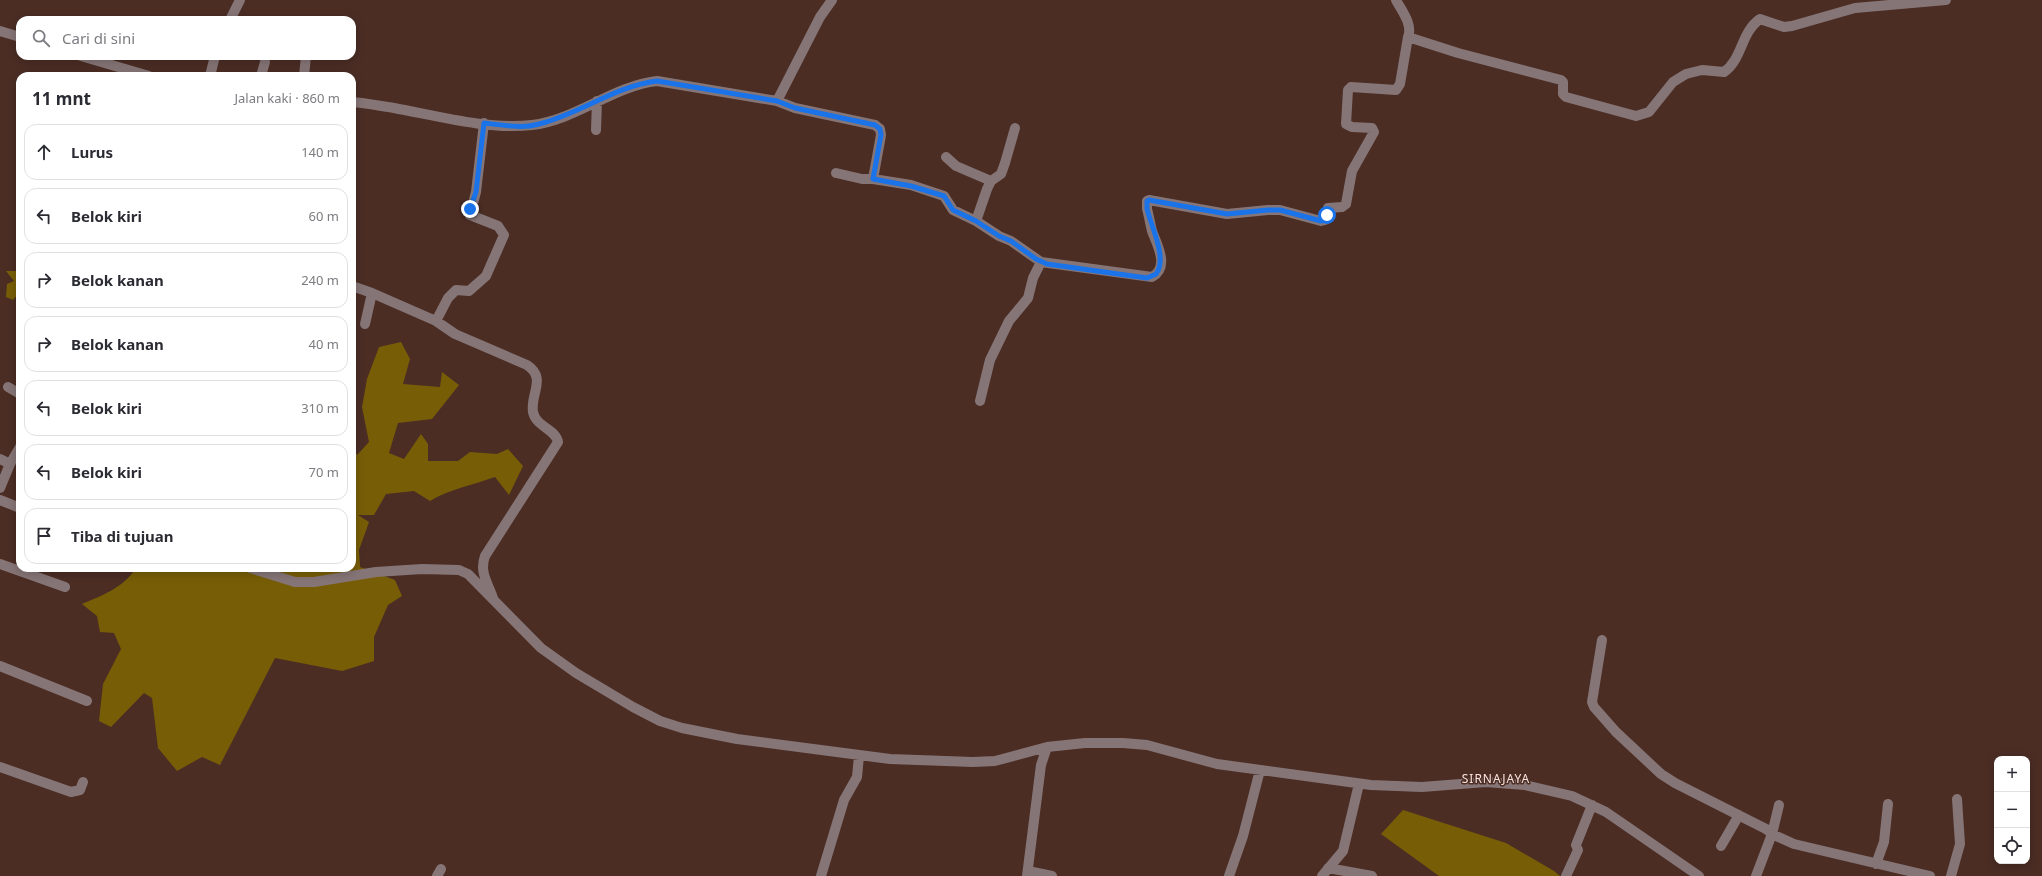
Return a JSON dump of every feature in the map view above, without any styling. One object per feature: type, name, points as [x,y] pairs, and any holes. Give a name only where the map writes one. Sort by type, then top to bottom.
[{"type":"street","points":[[232,16],[240,0]]},
{"type":"street","points":[[777,101],[820,17],[832,0]]},
{"type":"street","points":[[836,173],[862,179],[873,179],[911,186],[944,196],[953,210],[976,221],[999,236],[1011,241],[1042,262],[1147,278],[1156,274],[1160,268],[1161,254],[1147,209],[1147,201],[1149,200],[1227,214],[1280,210],[1316,220],[1325,220],[1328,208],[1346,204],[1352,171],[1374,132],[1372,128],[1352,127],[1346,124],[1349,88],[1396,90],[1400,84],[1410,29],[1396,0]]},
{"type":"street","points":[[1408,37],[1458,53],[1560,80],[1563,82],[1563,94],[1566,97],[1636,116],[1649,112],[1673,82],[1686,74],[1702,70],[1724,72],[1733,66],[1743,41],[1760,19],[1764,19],[1784,27],[1855,8],[1946,0]]},
{"type":"street","points":[[0,31],[16,36]]},
{"type":"street","points":[[95,60],[135,72]]},
{"type":"street","points":[[211,72],[214,60]]},
{"type":"street","points":[[304,72],[306,60]]},
{"type":"street","points":[[262,72],[265,62]]},
{"type":"street","points":[[356,103],[484,123],[517,126],[539,124],[647,82],[657,81],[777,101],[795,108],[875,125],[880,129],[881,135],[873,179]]},
{"type":"street","points":[[596,101],[596,130]]},
{"type":"street","points":[[436,321],[448,298],[456,290],[468,291],[486,276],[504,235],[498,226],[470,215],[476,192],[484,123]]},
{"type":"street","points":[[976,221],[983,199],[992,181],[1001,174],[1015,128]]},
{"type":"street","points":[[946,157],[956,166],[992,181]]},
{"type":"street","points":[[980,401],[990,360],[1008,321],[1028,298],[1033,278],[1042,262]]},
{"type":"street","points":[[356,287],[436,321],[455,334],[531,367],[536,373],[538,379],[533,406],[534,414],[538,423],[557,438],[556,447],[511,514],[482,564],[482,571],[494,600]]},
{"type":"street","points":[[365,324],[372,293]]},
{"type":"street","points":[[8,387],[16,392]]},
{"type":"street","points":[[0,488],[16,454]]},
{"type":"street","points":[[0,459],[10,464]]},
{"type":"street","points":[[0,500],[16,506]]},
{"type":"street","points":[[0,564],[16,570]]},
{"type":"street","points":[[263,572],[295,582],[314,582],[376,572],[422,569],[459,570],[468,574],[541,648],[576,673],[633,707],[660,721],[682,728],[737,739],[859,756],[973,762],[994,761],[1047,747],[1085,743],[1135,744],[1217,764],[1359,784],[1400,787],[1486,782],[1525,786],[1572,796],[1606,812],[1637,832],[1669,857],[1699,876]]},
{"type":"street","points":[[23,572],[65,587]]},
{"type":"street","points":[[1602,640],[1592,702],[1594,707],[1616,732],[1661,774],[1675,783],[1794,844],[1930,876]]},
{"type":"street","points":[[0,666],[87,701]]},
{"type":"street","points":[[1047,747],[1040,773],[1028,873],[1052,876]]},
{"type":"street","points":[[821,876],[844,800],[857,777],[859,756]]},
{"type":"street","points":[[0,767],[74,793],[80,790],[84,782]]},
{"type":"street","points":[[1229,876],[1243,836],[1260,770]]},
{"type":"street","points":[[1325,872],[1343,851],[1359,784]]},
{"type":"street","points":[[1951,876],[1960,844],[1957,799]]},
{"type":"street","points":[[1876,864],[1884,842],[1888,804]]},
{"type":"street","points":[[1566,876],[1578,850],[1576,845],[1592,806]]},
{"type":"street","points":[[1756,876],[1772,834],[1779,806]]},
{"type":"street","points":[[1721,846],[1739,815]]},
{"type":"street","points":[[1325,872],[1372,876]]},
{"type":"shaded area","points":[[6,271],[16,271],[16,297],[13,300],[6,297],[7,284],[14,281]]},
{"type":"shaded area","points":[[401,342],[410,359],[403,384],[440,387],[442,372],[459,385],[432,419],[398,423],[389,453],[404,459],[421,434],[428,444],[428,461],[458,461],[470,452],[497,454],[508,449],[523,466],[509,495],[495,477],[454,490],[430,501],[414,491],[386,494],[374,515],[358,515],[369,522],[359,550],[360,567],[395,580],[402,596],[388,605],[374,637],[374,661],[342,671],[275,658],[220,765],[202,757],[177,771],[158,748],[152,698],[144,693],[111,727],[99,721],[103,684],[121,649],[114,633],[100,632],[97,616],[82,604],[119,586],[133,572],[356,572],[356,453],[357,455],[369,442],[362,407],[367,379],[379,347]]},
{"type":"shaded area","points":[[1403,810],[1506,843],[1560,876],[1439,876],[1381,834]]},
{"type":"district","name":"SIRNAJAYA","points":[[1496,778]]},
{"type":"route","points":[[470,209],[476,192],[484,123],[531,126],[568,114],[618,92],[647,82],[657,81],[777,101],[795,108],[868,122],[875,125],[880,129],[881,135],[873,172],[873,179],[911,186],[944,196],[953,210],[976,221],[1001,238],[1011,241],[1036,259],[1047,264],[1123,273],[1147,278],[1152,277],[1159,271],[1161,254],[1147,209],[1147,201],[1149,200],[1181,204],[1227,214],[1258,210],[1280,210],[1321,221],[1325,220],[1327,215]]}]
